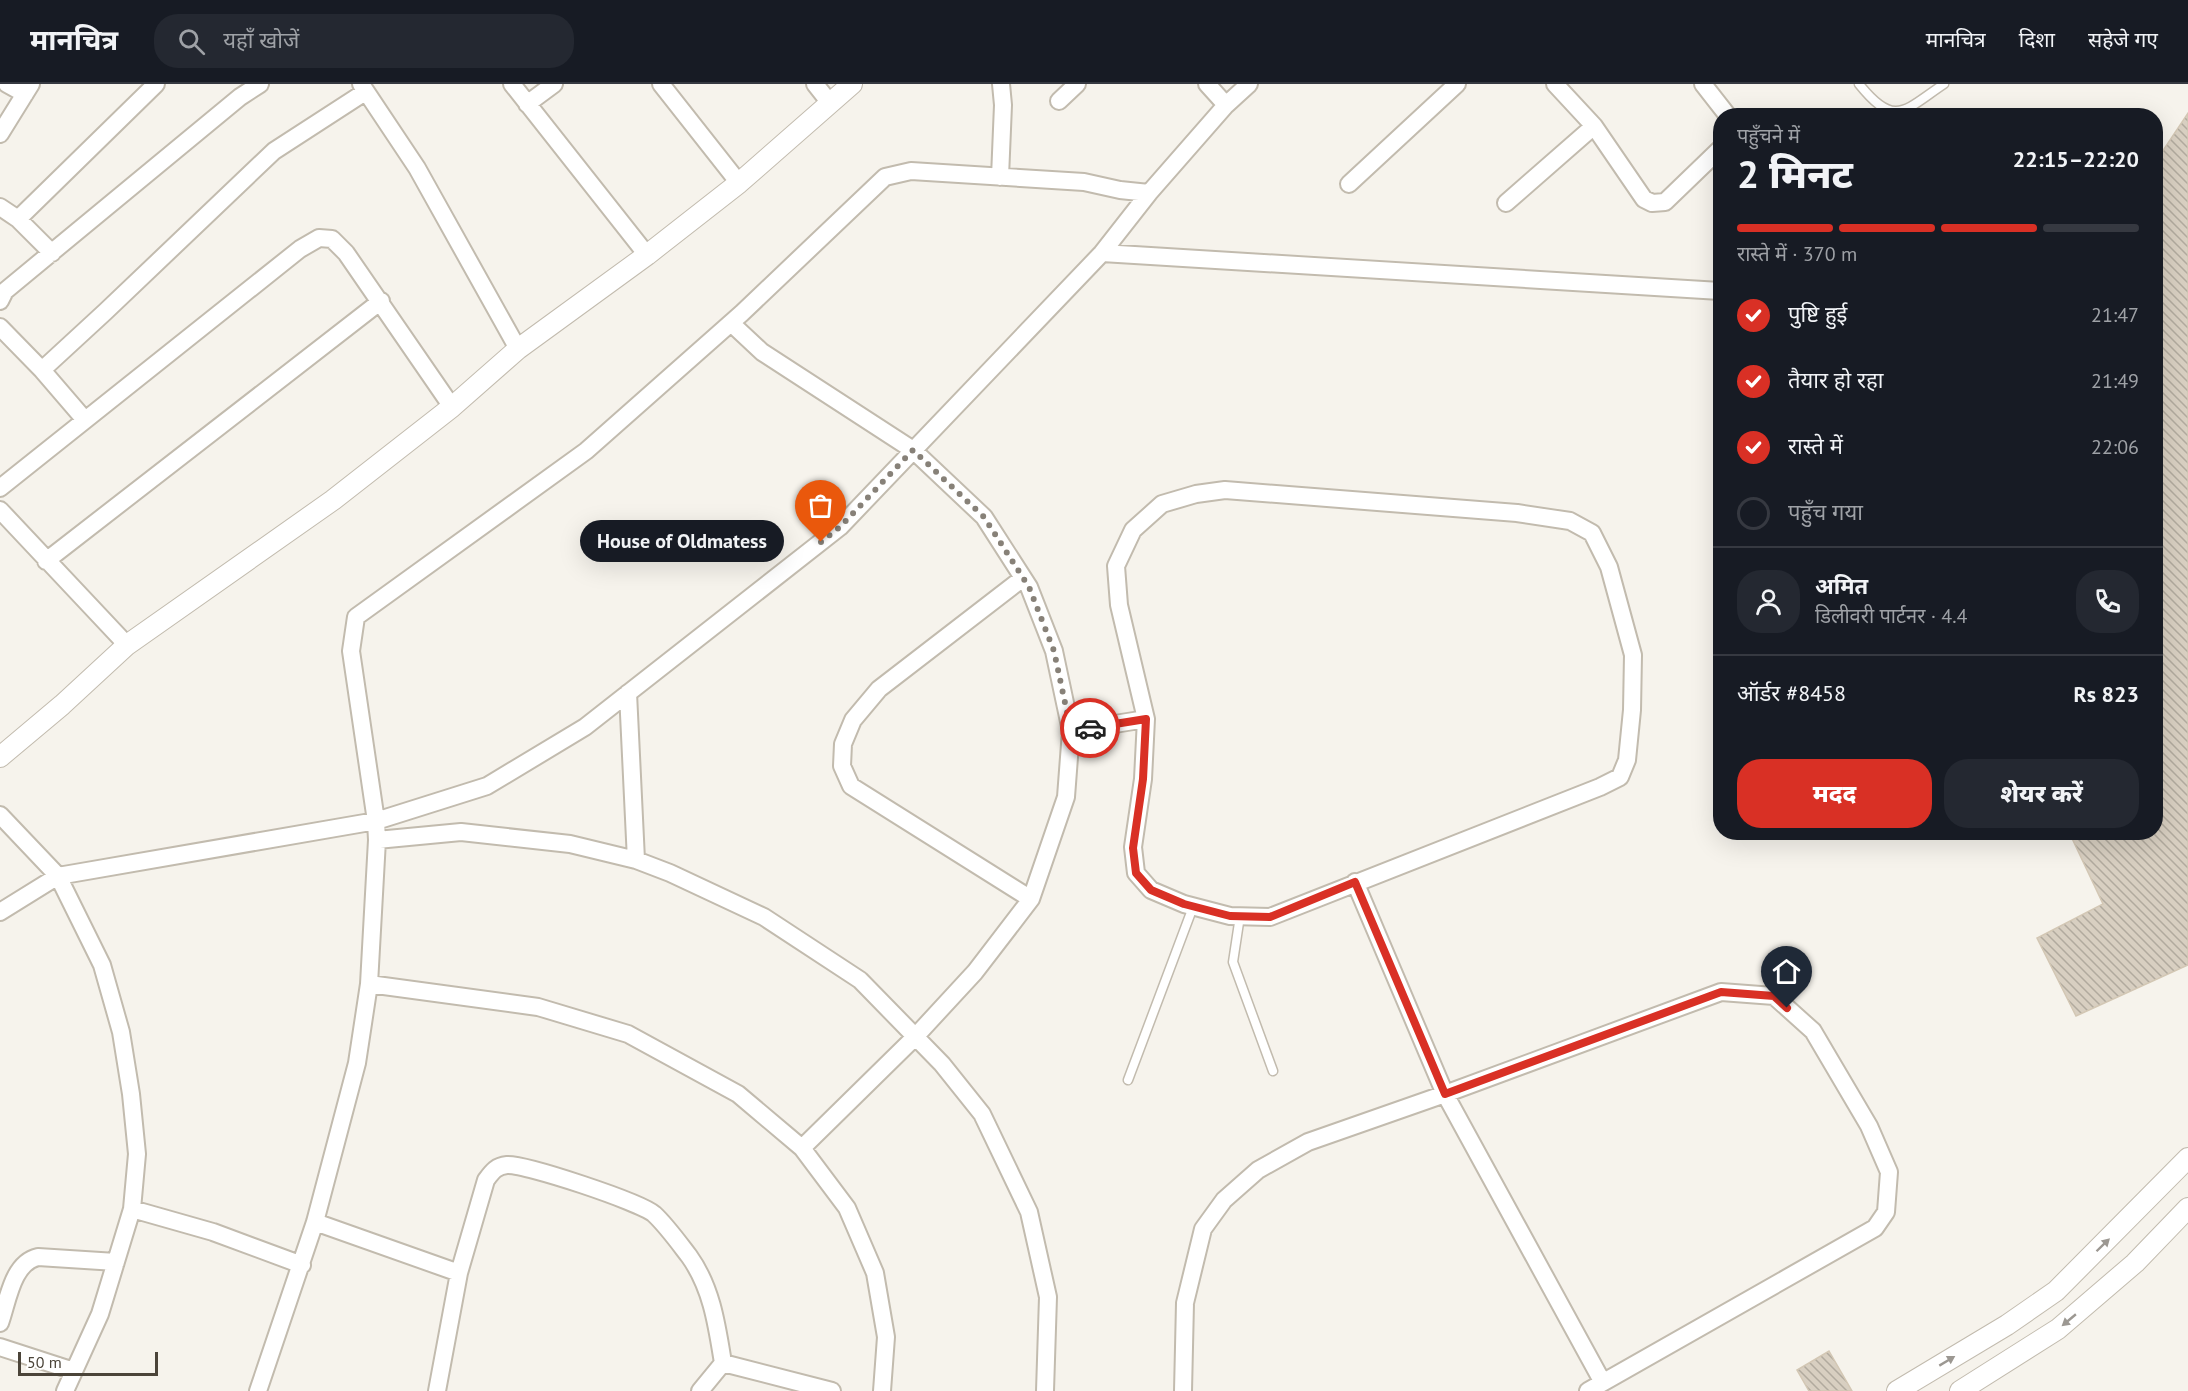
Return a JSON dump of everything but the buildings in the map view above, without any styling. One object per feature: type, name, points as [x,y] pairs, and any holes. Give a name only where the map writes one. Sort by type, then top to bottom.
[{"type":"street","points":[[0,134],[28,89],[7,84]]},
{"type":"street","points":[[18,219],[156,84]]},
{"type":"street","points":[[0,301],[5,291],[240,97],[260,84]]},
{"type":"street","points":[[512,84],[647,255]]},
{"type":"street","points":[[527,105],[554,84]]},
{"type":"street","points":[[662,84],[739,183]]},
{"type":"street","points":[[814,84],[830,103]]},
{"type":"street","points":[[0,757],[128,645],[333,500],[452,407],[518,349],[647,255],[739,183],[852,84]]},
{"type":"street","points":[[1000,177],[1003,105],[1001,84]]},
{"type":"street","points":[[1059,101],[1077,84]]},
{"type":"street","points":[[1207,84],[1226,105]]},
{"type":"street","points":[[0,912],[58,876],[376,821],[487,786],[585,727],[840,527],[1102,253],[1149,193],[1226,105],[1249,84]]},
{"type":"street","points":[[1348,184],[1457,84]]},
{"type":"street","points":[[1555,84],[1594,126],[1644,199],[1652,203],[1665,202],[1713,156]]},
{"type":"street","points":[[1703,84],[1722,108]]},
{"type":"street","points":[[42,370],[274,151],[363,88],[417,168],[518,349]]},
{"type":"street","points":[[1506,203],[1594,126]]},
{"type":"street","points":[[258,1391],[315,1222],[357,1063],[369,984],[377,840],[351,651],[356,616],[586,451],[731,323],[885,177],[911,171],[1084,182],[1120,190],[1149,193]]},
{"type":"street","points":[[0,207],[18,219],[52,252]]},
{"type":"street","points":[[0,489],[300,249],[319,238],[332,239],[346,253],[452,407]]},
{"type":"street","points":[[1102,253],[1713,291]]},
{"type":"street","points":[[46,561],[381,301]]},
{"type":"street","points":[[731,323],[762,352],[913,450],[984,517],[1029,587],[1054,651],[1071,731],[1065,797],[1031,899],[975,972],[915,1037],[802,1148]]},
{"type":"street","points":[[0,327],[42,370],[85,420]]},
{"type":"street","points":[[1225,490],[1517,513],[1569,521],[1592,533],[1609,567],[1633,655],[1632,710],[1627,760],[1620,777],[1600,787],[1270,917],[1230,916],[1193,907],[1151,890],[1136,873],[1133,848],[1143,779],[1146,719],[1119,605],[1116,566],[1133,530],[1162,504],[1196,494],[1225,490]]},
{"type":"street","points":[[0,510],[128,645]]},
{"type":"street","points":[[1023,578],[879,689],[853,720],[843,744],[842,766],[851,786],[1031,899]]},
{"type":"street","points":[[628,693],[636,860]]},
{"type":"street","points":[[1071,731],[1146,719]]},
{"type":"street","points":[[0,815],[58,876],[102,964],[121,1032],[131,1094],[137,1154],[132,1209],[100,1314],[65,1391]]},
{"type":"street","points":[[377,840],[461,832],[570,844],[636,860],[670,873],[764,917],[860,980],[942,1064],[982,1114],[1029,1212],[1048,1297],[1045,1391]]},
{"type":"street","points":[[1183,1391],[1185,1303],[1203,1229],[1224,1200],[1258,1170],[1308,1142],[1445,1094],[1721,992],[1774,996],[1813,1031],[1869,1126],[1889,1172],[1886,1212],[1875,1228],[1595,1386],[1445,1094],[1355,882]]},
{"type":"street","points":[[369,984],[538,1006],[628,1034],[738,1094],[802,1148],[847,1208],[875,1273],[886,1336],[882,1391]]},
{"type":"street","points":[[1897,1391],[2007,1325],[2056,1291],[2188,1158]]},
{"type":"street","points":[[437,1391],[459,1273],[486,1180],[495,1168],[505,1165],[520,1166],[598,1191],[653,1213],[690,1258],[712,1302],[723,1364],[700,1391]]},
{"type":"street","points":[[1960,1391],[2058,1329],[2135,1263],[2188,1208]]},
{"type":"street","points":[[132,1209],[213,1232],[302,1265]]},
{"type":"street","points":[[315,1222],[459,1273]]},
{"type":"street","points":[[0,1323],[17,1273],[30,1259],[38,1257],[116,1262]]},
{"type":"street","points":[[0,1347],[74,1371]]},
{"type":"street","points":[[723,1364],[832,1391]]},
{"type":"lane","points":[[1859,84],[1882,108]]},
{"type":"lane","points":[[1908,108],[1944,84]]},
{"type":"lane","points":[[1128,1080],[1193,907]]},
{"type":"lane","points":[[1240,916],[1233,962],[1273,1071]]},
{"type":"way so far","points":[[821,542],[840,527],[913,450],[984,517],[1029,587],[1054,651],[1071,731],[1090,728]]},
{"type":"place","name":"House of Oldmatess","points":[[821,542]]},
{"type":"route","points":[[1090,728],[1146,719],[1143,779],[1133,848],[1136,873],[1151,890],[1184,904],[1230,916],[1270,917],[1355,882],[1445,1094],[1721,992],[1774,996],[1787,1008]]}]
